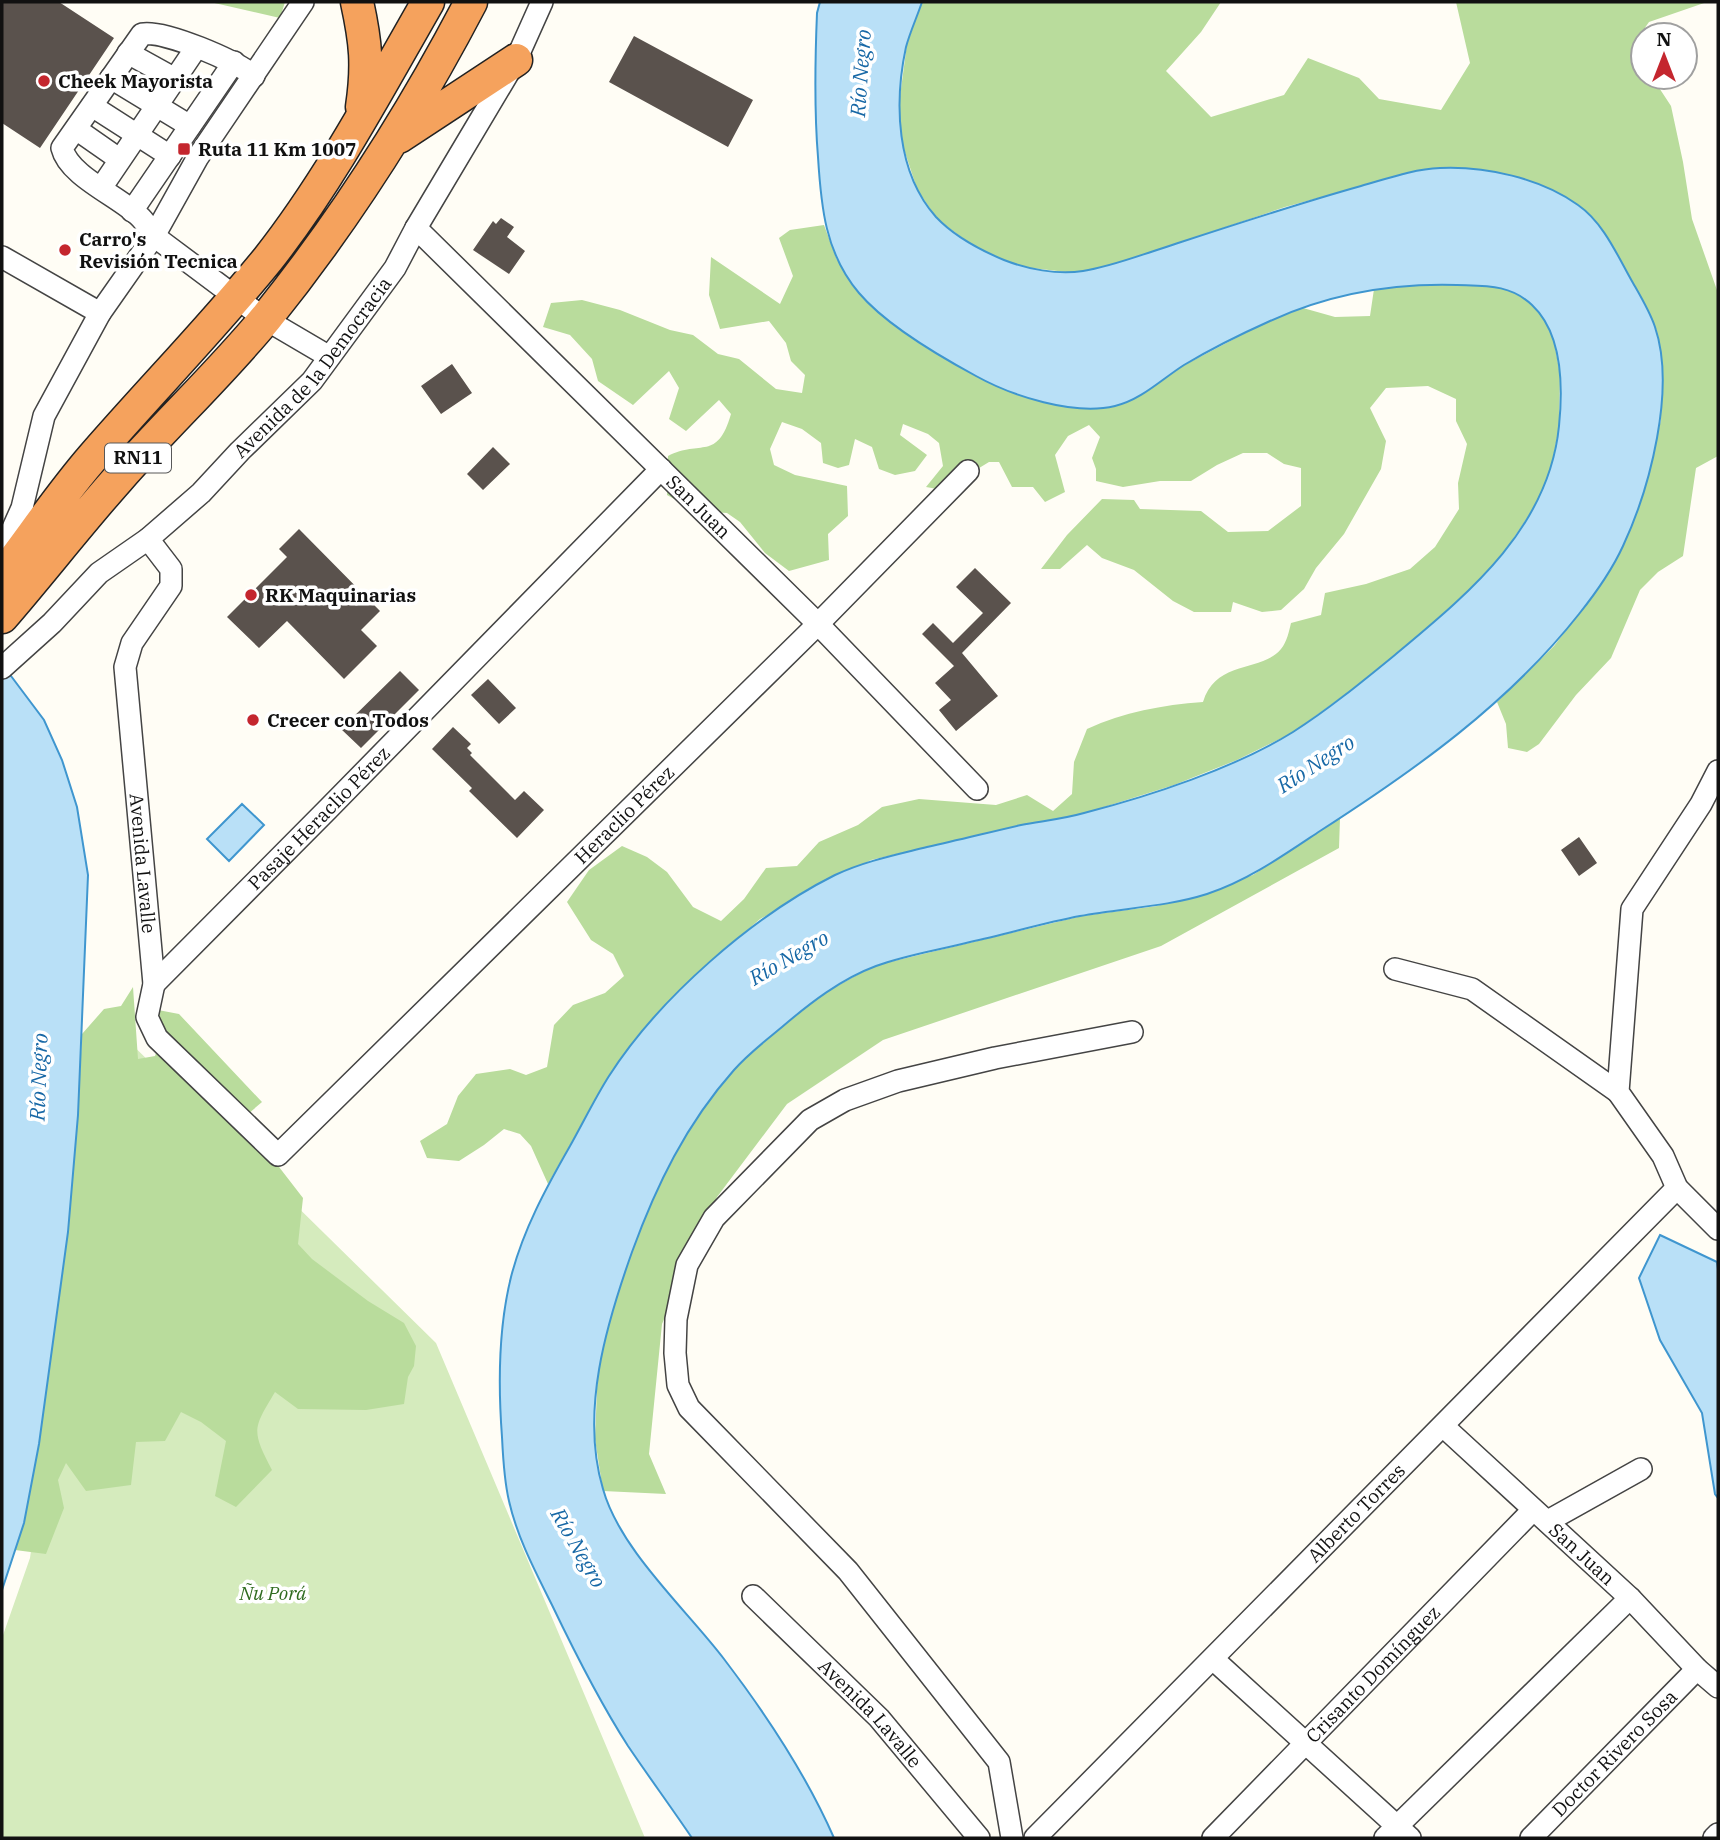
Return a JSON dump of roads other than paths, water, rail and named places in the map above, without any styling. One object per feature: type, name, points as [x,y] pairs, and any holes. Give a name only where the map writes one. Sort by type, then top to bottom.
[{"type":"highway","points":[[357,2],[366,42],[367,72],[361,120]]},
{"type":"highway","name":"RN11","points":[[6,598],[90,460],[236,297],[306,205],[361,120],[428,2]]},
{"type":"highway","name":"RN11","points":[[6,598],[265,319],[315,253],[392,142],[471,2]]},
{"type":"highway","points":[[392,142],[516,60]]},
{"type":"street","points":[[2,547],[22,508],[44,416],[100,313],[154,236],[198,157],[303,2]]},
{"type":"street","name":"Avenida de la Democracia","points":[[7,662],[52,624],[99,573],[148,539],[201,493],[312,381],[395,268],[516,60],[542,2]]},
{"type":"street","points":[[254,76],[234,62],[151,33],[142,34],[62,148],[64,156],[83,175],[141,218],[154,236],[265,319],[328,356]]},
{"type":"street","points":[[101,188],[196,48]]},
{"type":"street","points":[[128,53],[175,79]]},
{"type":"street","points":[[132,211],[234,62]]},
{"type":"street","points":[[111,78],[190,126]]},
{"type":"street","points":[[92,106],[170,156]]},
{"type":"street","points":[[76,130],[119,159]]},
{"type":"street","name":"San Juan","points":[[416,228],[818,624],[978,789]]},
{"type":"street","points":[[2,257],[100,313]]},
{"type":"street","name":"Pasaje Heraclio Pérez","points":[[154,984],[661,469]]},
{"type":"street","name":"Heraclio Pérez","points":[[278,1155],[818,624],[968,471]]},
{"type":"street","name":"Avenida Lavalle","points":[[148,539],[171,569],[171,586],[132,643],[125,667],[154,984],[147,1017],[157,1038],[278,1155]]},
{"type":"street","points":[[1618,1092],[1632,909],[1701,804],[1718,771]]},
{"type":"street","points":[[1395,969],[1472,989],[1618,1092],[1663,1156],[1676,1188],[1718,1228]]},
{"type":"street","points":[[1012,1838],[999,1762],[848,1571],[689,1408],[678,1385],[676,1320],[687,1265],[714,1219],[810,1120],[845,1100],[898,1081],[995,1058],[1132,1032]]},
{"type":"street","name":"Alberto Torres","points":[[1035,1838],[1676,1188]]},
{"type":"street","name":"San Juan","points":[[1443,1426],[1630,1598],[1696,1668],[1718,1687]]},
{"type":"street","name":"Crisanto Domínguez","points":[[1213,1838],[1307,1744],[1386,1659],[1541,1516],[1641,1469]]},
{"type":"street","name":"Avenida Lavalle","points":[[752,1596],[879,1718],[979,1838]]},
{"type":"street","points":[[1213,1659],[1307,1744],[1397,1834],[1630,1598]]},
{"type":"street","name":"Doctor Rivero Sosa","points":[[1531,1838],[1696,1668]]},
{"type":"street","points":[[1714,1838],[1718,1834]]},
{"type":"water","name":"Río Negro","points":[[820,2],[922,2],[908,41],[902,69],[900,114],[906,158],[923,199],[936,217],[959,236],[986,252],[1032,268],[1053,272],[1083,271],[1122,262],[1285,208],[1410,172],[1457,168],[1512,176],[1547,188],[1578,205],[1610,241],[1655,327],[1661,352],[1663,379],[1661,408],[1651,468],[1642,496],[1623,546],[1603,582],[1551,647],[1522,677],[1458,733],[1391,784],[1280,858],[1207,894],[1176,902],[1052,922],[899,959],[863,971],[815,1001],[745,1058],[701,1112],[674,1156],[651,1203],[613,1309],[595,1399],[597,1460],[603,1489],[624,1534],[755,1701],[798,1768],[834,1838],[692,1838],[628,1746],[579,1659],[522,1541],[512,1514],[505,1477],[500,1357],[511,1277],[536,1210],[604,1084],[654,1017],[710,962],[772,913],[835,875],[892,856],[1021,825],[1076,815],[1164,789],[1219,769],[1270,745],[1320,714],[1424,631],[1477,582],[1501,555],[1540,496],[1552,463],[1559,426],[1559,362],[1550,331],[1542,317],[1524,298],[1487,286],[1385,288],[1315,304],[1226,342],[1184,365],[1142,394],[1115,406],[1081,408],[1044,402],[1007,391],[961,368],[914,339],[870,305],[848,278],[832,245],[823,211],[815,103],[817,13]]},
{"type":"water","name":"Río Negro","points":[[2,664],[44,720],[62,760],[77,807],[88,875],[78,1115],[68,1232],[39,1444],[24,1523],[2,1590]]},
{"type":"water","points":[[242,804],[264,825],[229,861],[207,839]]},
{"type":"water","points":[[1660,1235],[1717,1262],[1718,1498],[1715,1494],[1702,1413],[1660,1340],[1639,1278]]},
{"type":"place","name":"Cheek Mayorista","points":[[44,81]]},
{"type":"place","name":"Ruta 11 Km 1007","points":[[184,149]]},
{"type":"place","name":"Carro's Revisión Tecnica","points":[[65,250]]},
{"type":"place","name":"RK Maquinarias","points":[[251,595]]},
{"type":"place","name":"Crecer con Todos","points":[[253,720]]},
{"type":"park label","name":"Ñu Porá","points":[[273,1593]]}]
